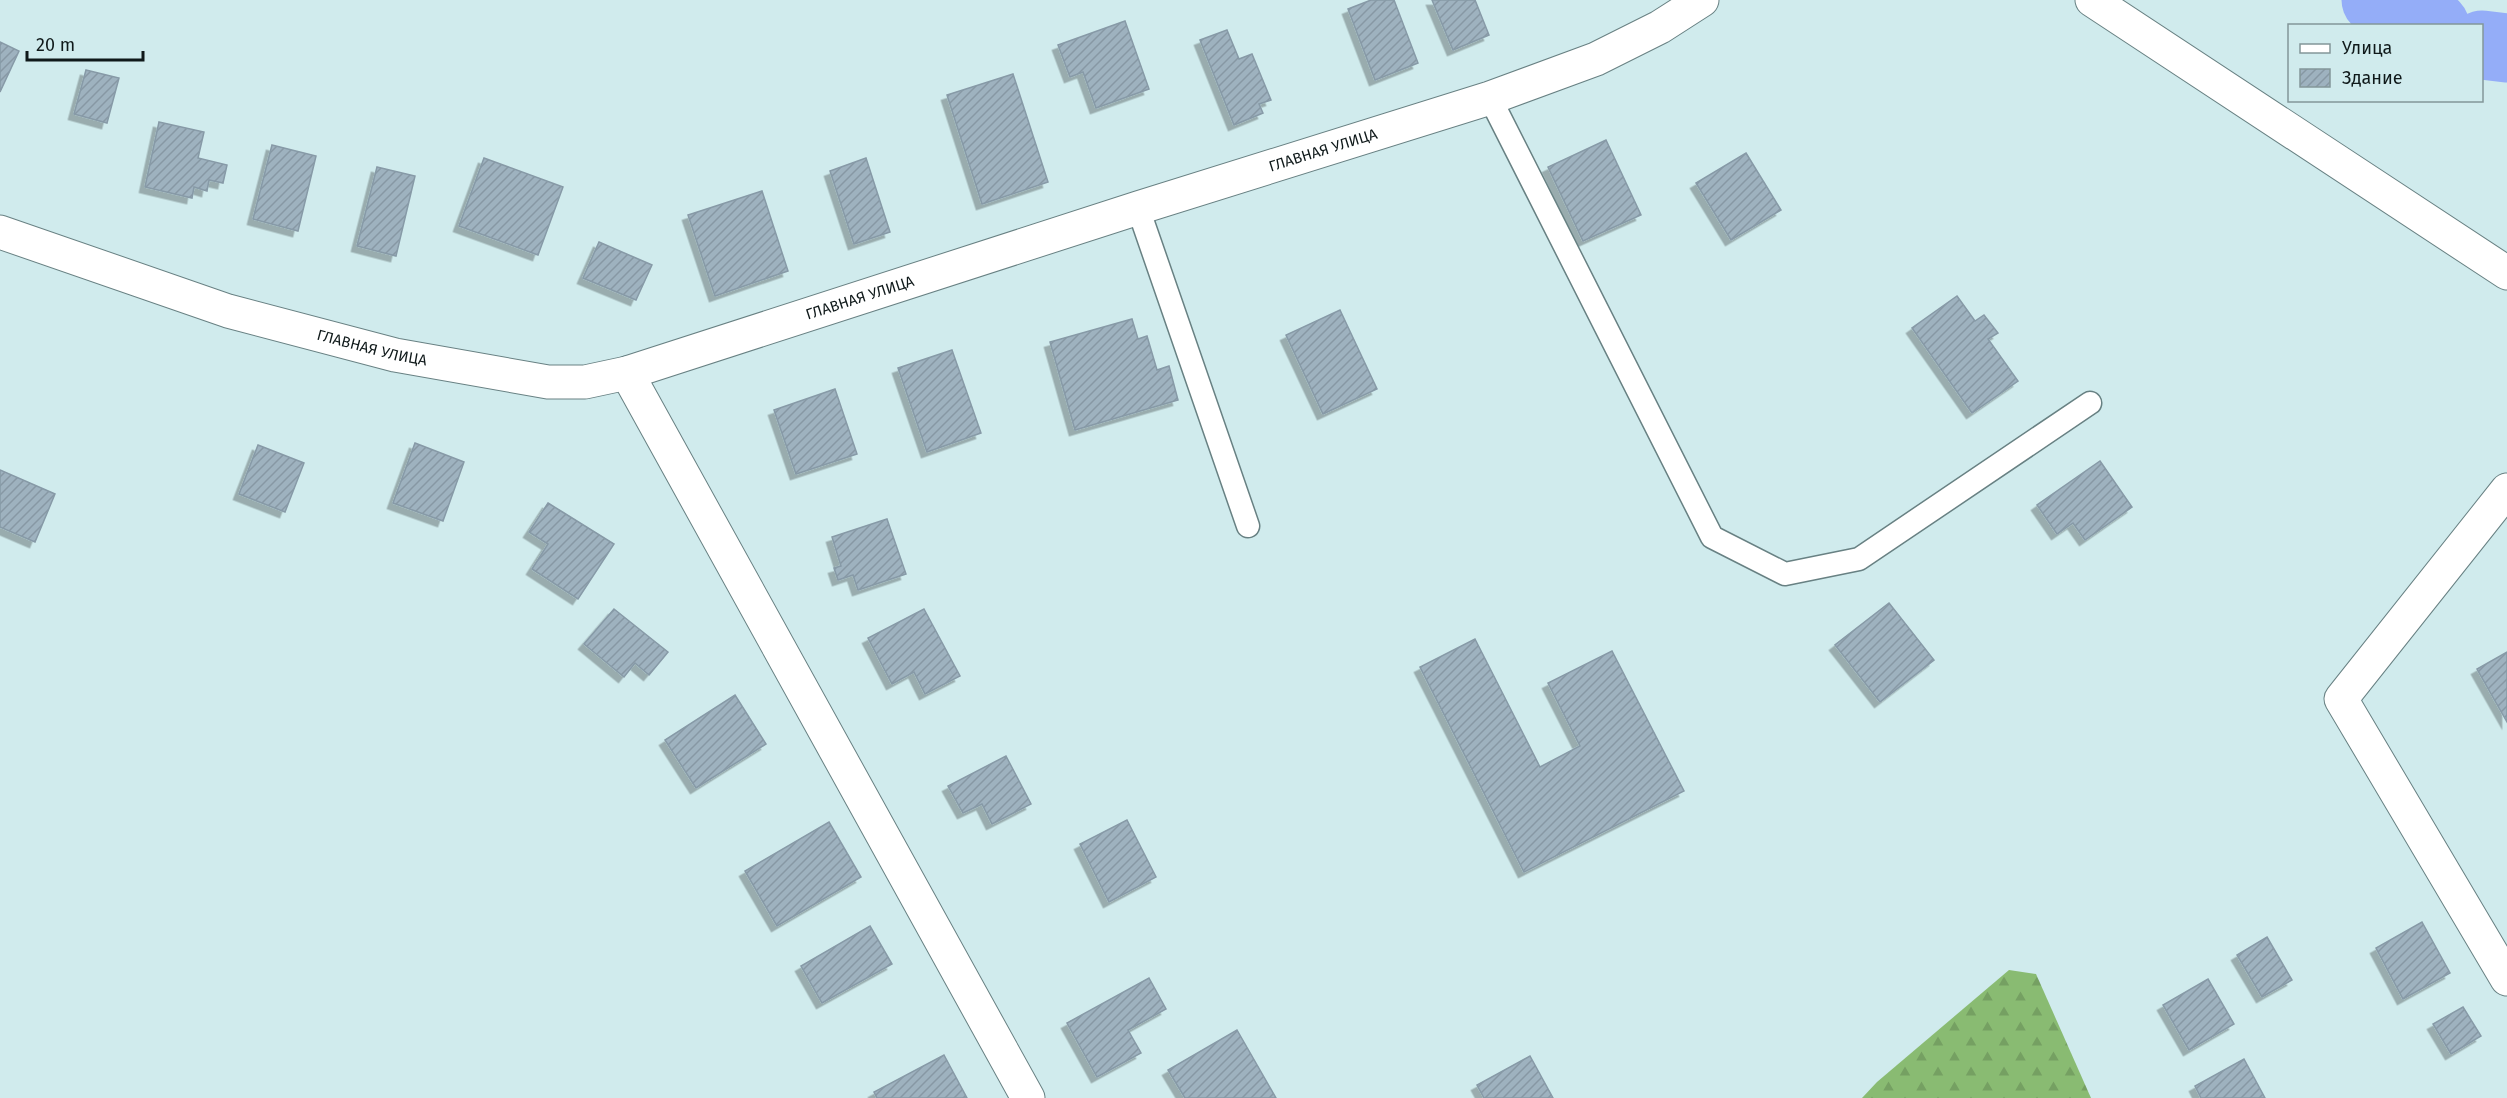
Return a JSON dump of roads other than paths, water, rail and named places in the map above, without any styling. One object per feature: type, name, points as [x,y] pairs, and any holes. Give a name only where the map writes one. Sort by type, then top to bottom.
[{"type":"street","name":"ГЛАВНАЯ УЛИЦА","points":[[0,232],[228,311],[396,355],[548,382],[585,382],[627,374],[1138,208],[1490,98],[1596,59],[1660,27],[1702,0]]},
{"type":"street","points":[[2092,0],[2507,273]]},
{"type":"street","points":[[627,374],[1028,1098]]},
{"type":"street","points":[[2507,490],[2342,699],[2507,979]]},
{"type":"lane","points":[[1490,98],[1712,537],[1785,574],[1859,560],[2090,403]]},
{"type":"lane","points":[[1138,208],[1248,526]]},
{"type":"waterway","points":[[2376,0],[2430,24]]},
{"type":"waterway","points":[[2483,45],[2507,48]]}]
